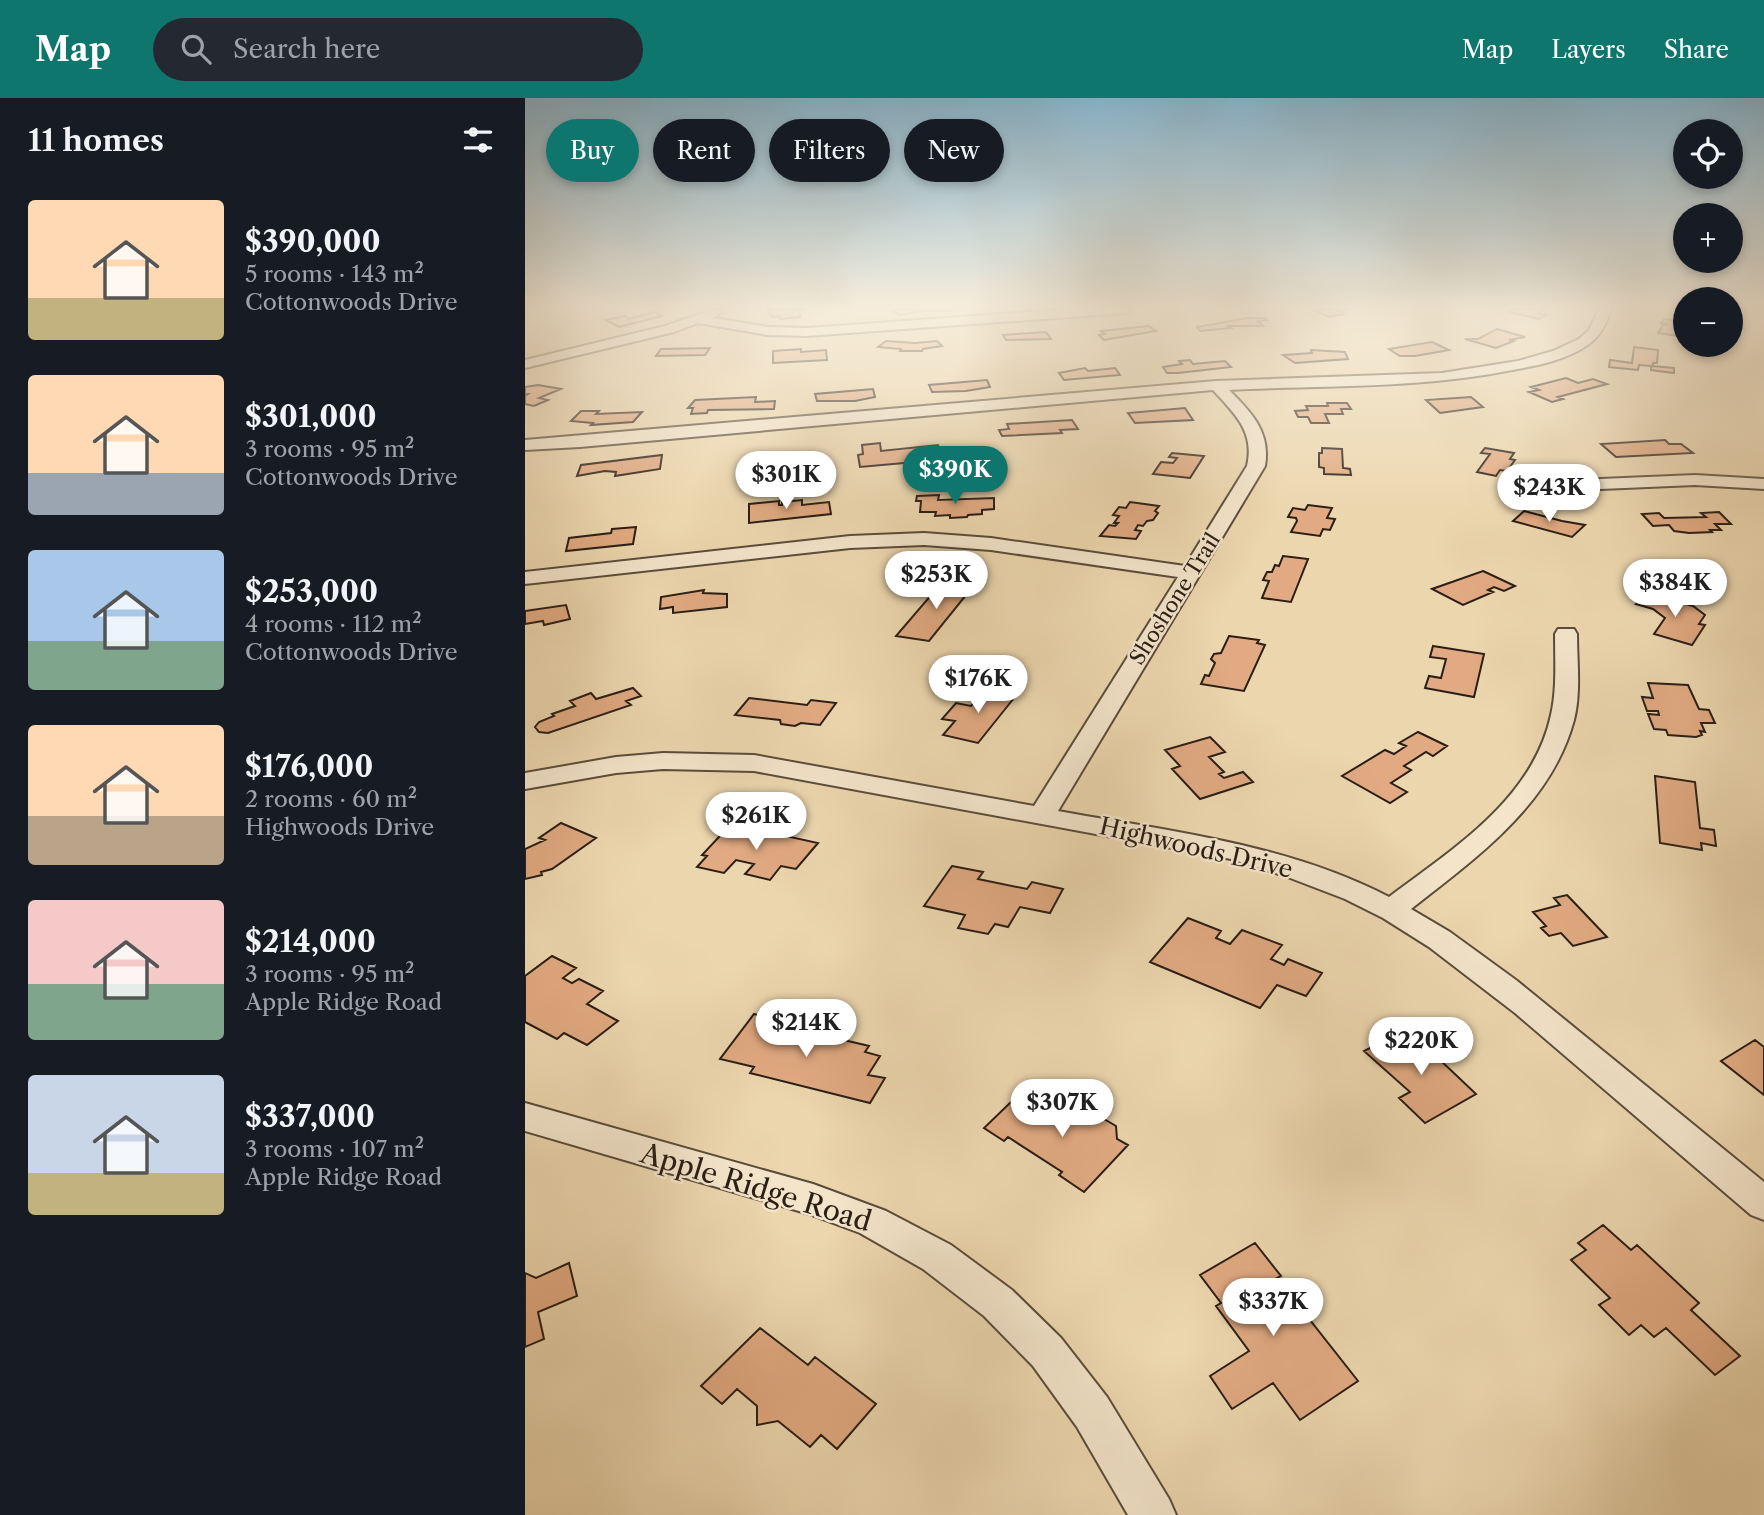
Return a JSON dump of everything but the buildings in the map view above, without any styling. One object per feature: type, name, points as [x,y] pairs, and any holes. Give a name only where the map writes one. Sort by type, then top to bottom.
[{"type":"street","points":[[525,445],[1216,385],[1404,380],[1456,375]]},
{"type":"street","name":"Shoshone Trail","points":[[1042,815],[1256,466],[1260,442],[1250,421],[1216,385]]},
{"type":"street","points":[[1577,485],[1695,480],[1764,484]]},
{"type":"street","points":[[525,578],[850,542],[925,539],[991,544],[1191,573]]},
{"type":"street","points":[[1391,910],[1491,830],[1521,799],[1540,772],[1554,745],[1562,719],[1566,634]]},
{"type":"street","name":"Highwoods Drive","points":[[525,781],[605,766],[663,761],[754,763],[1233,851],[1333,883],[1391,910],[1434,935],[1485,972],[1764,1204]]},
{"type":"street","name":"Apple Ridge Road","points":[[525,1116],[813,1200],[873,1222],[937,1257],[998,1303],[1047,1352],[1092,1412],[1153,1515]]}]
